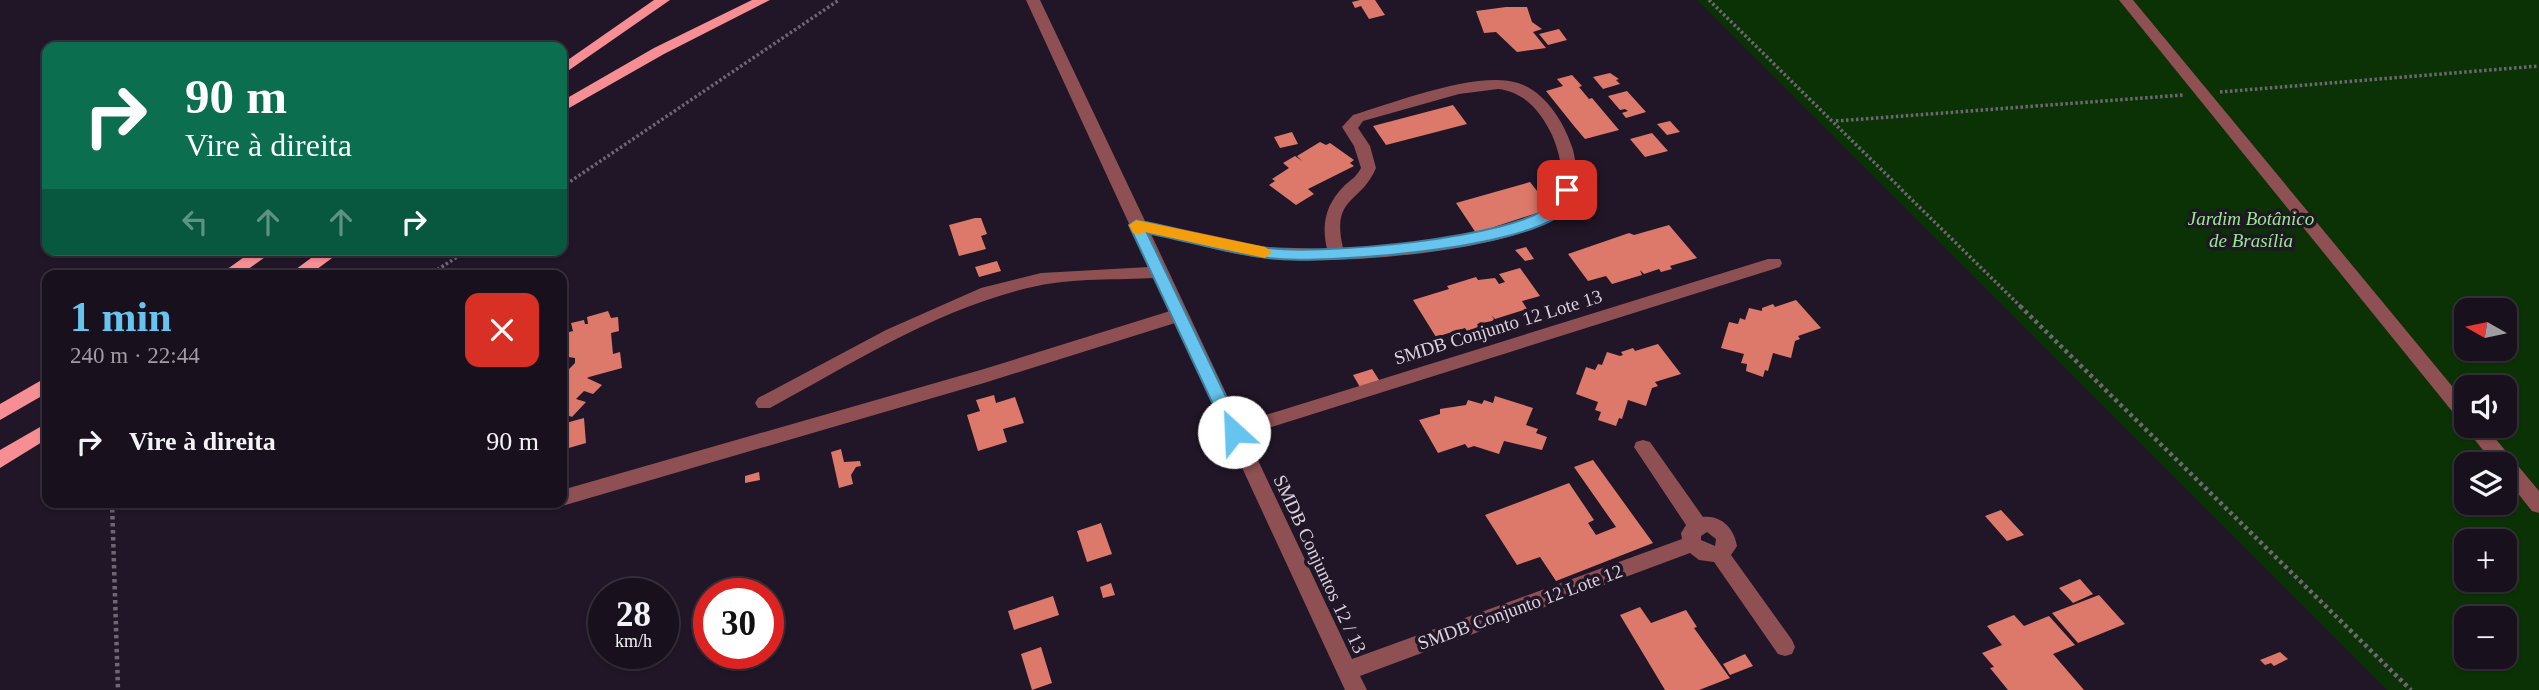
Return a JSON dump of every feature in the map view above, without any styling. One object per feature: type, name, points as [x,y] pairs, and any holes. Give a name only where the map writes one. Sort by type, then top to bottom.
[{"type":"main road","points":[[567,67],[663,0]]},
{"type":"main road","points":[[567,104],[659,51],[764,0]]},
{"type":"main road","points":[[235,270],[257,256]]},
{"type":"main road","points":[[304,270],[326,256]]},
{"type":"main road","points":[[0,413],[42,387]]},
{"type":"main road","points":[[0,460],[42,433]]},
{"type":"street","name":"SMDB Conjuntos 12 / 13","points":[[1033,0],[1136,225],[1356,690]]},
{"type":"street","points":[[2126,0],[2454,401]]},
{"type":"street","points":[[1136,225],[1267,253],[1305,256],[1336,254],[1491,236],[1531,224],[1559,208],[1567,190],[1570,169],[1564,146],[1536,100],[1515,86],[1490,84],[1359,118],[1350,127],[1363,146],[1369,166],[1364,180],[1348,192],[1334,211],[1332,231],[1336,254]]},
{"type":"street","name":"SMDB Conjunto 12 Lote 13","points":[[1234,432],[1774,263]]},
{"type":"street","points":[[764,403],[892,335],[987,292],[1041,279],[1159,272]]},
{"type":"street","points":[[567,497],[984,376],[1180,316]]},
{"type":"street","points":[[2484,438],[2539,505]]},
{"type":"street","points":[[1643,447],[1706,554],[1719,554],[1727,546],[1724,533],[1713,526],[1695,535]]},
{"type":"street","name":"SMDB Conjunto 12 Lote 12","points":[[1347,671],[1695,535]]},
{"type":"street","points":[[1719,554],[1785,647]]},
{"type":"path","points":[[567,184],[839,0]]},
{"type":"path","points":[[1709,0],[2411,690]]},
{"type":"path","points":[[437,270],[459,256]]},
{"type":"path","points":[[112,508],[118,690]]},
{"type":"green space","name":"Jardim Botânico de Brasília","points":[[1697,0],[2539,0],[2539,690],[2387,690]]},
{"type":"building","points":[[1375,0],[1385,15],[1369,19],[1361,6],[1355,8],[1352,2]]},
{"type":"building","points":[[1527,7],[1532,22],[1542,29],[1533,32],[1546,48],[1517,52],[1496,32],[1484,33],[1476,11]]},
{"type":"building","points":[[1559,29],[1567,40],[1548,45],[1539,34]]},
{"type":"building","points":[[1610,73],[1619,79],[1616,80],[1620,84],[1603,89],[1593,77]]},
{"type":"building","points":[[1572,75],[1589,99],[1592,98],[1619,130],[1585,139],[1546,91],[1563,86],[1557,79]]},
{"type":"building","points":[[1627,91],[1646,112],[1626,118],[1622,113],[1628,111],[1620,110],[1608,96]]},
{"type":"building","points":[[1453,105],[1467,124],[1386,145],[1373,126]]},
{"type":"building","points":[[1670,121],[1680,132],[1667,135],[1657,124]]},
{"type":"building","points":[[1292,132],[1298,144],[1280,148],[1274,137]]},
{"type":"building","points":[[1652,133],[1668,151],[1645,157],[1630,139]]},
{"type":"building","points":[[1320,142],[1326,145],[1330,143],[1354,160],[1350,163],[1354,166],[1308,189],[1314,194],[1296,205],[1269,185],[1275,181],[1272,179],[1289,168],[1283,163],[1295,156],[1302,161],[1297,156]]},
{"type":"building","points":[[1530,182],[1549,206],[1541,208],[1543,211],[1476,233],[1456,203]]},
{"type":"building","points":[[981,218],[987,234],[981,236],[986,249],[959,256],[949,225]]},
{"type":"building","points":[[1669,225],[1697,258],[1670,266],[1672,269],[1661,272],[1659,269],[1644,274],[1640,270],[1642,275],[1612,284],[1606,276],[1588,281],[1568,254],[1629,233],[1634,235]]},
{"type":"building","points":[[1526,247],[1534,259],[1525,261],[1515,250]]},
{"type":"building","points":[[997,261],[1001,271],[979,277],[975,267]]},
{"type":"building","points":[[1520,268],[1540,296],[1522,301],[1527,309],[1495,319],[1491,315],[1494,319],[1492,321],[1477,324],[1479,327],[1467,331],[1465,328],[1436,337],[1413,300],[1476,277],[1478,280],[1495,278],[1499,284],[1505,282],[1499,274]]},
{"type":"building","points":[[1796,300],[1821,328],[1798,336],[1800,339],[1795,341],[1791,358],[1773,353],[1768,371],[1765,370],[1763,377],[1746,371],[1747,364],[1741,363],[1744,354],[1721,348],[1729,322],[1738,324],[1740,318],[1745,320],[1749,308],[1762,311],[1762,308],[1773,304],[1775,307]]},
{"type":"building","points":[[608,311],[611,318],[618,317],[619,331],[611,333],[613,354],[620,352],[622,368],[587,378],[602,385],[593,394],[584,391],[576,399],[586,402],[572,417],[567,415],[567,371],[575,363],[575,358],[567,357],[567,332],[573,331],[571,323],[584,320],[585,324],[588,324],[587,317]]},
{"type":"building","points":[[1658,344],[1681,374],[1655,382],[1658,386],[1652,388],[1646,406],[1628,400],[1622,419],[1619,418],[1616,426],[1598,420],[1601,412],[1595,410],[1598,402],[1576,394],[1586,367],[1595,370],[1598,364],[1602,365],[1607,352],[1620,356],[1623,355],[1621,352],[1633,348],[1635,351]]},
{"type":"building","points":[[1372,369],[1381,383],[1361,389],[1353,375]]},
{"type":"building","points":[[994,395],[996,403],[1015,397],[1024,423],[1003,429],[1007,442],[978,451],[967,415],[980,411],[976,400]]},
{"type":"building","points":[[1495,396],[1533,408],[1526,425],[1538,429],[1536,433],[1547,437],[1542,450],[1504,441],[1499,454],[1474,446],[1468,448],[1465,444],[1438,453],[1419,420],[1440,414],[1440,409],[1466,405],[1468,400],[1482,404],[1484,400],[1493,403]]},
{"type":"building","points":[[584,418],[586,443],[567,449],[567,423]]},
{"type":"building","points":[[841,449],[844,462],[860,461],[861,466],[856,467],[851,475],[853,484],[839,488],[831,452]]},
{"type":"building","points":[[1593,460],[1653,543],[1556,581],[1540,557],[1517,565],[1485,515],[1569,483],[1594,520],[1588,523],[1596,535],[1616,527],[1574,467]]},
{"type":"building","points":[[759,472],[760,480],[745,483],[745,476]]},
{"type":"building","points":[[2001,510],[2024,535],[2007,541],[1985,516]]},
{"type":"building","points":[[1101,523],[1112,554],[1087,562],[1077,531]]},
{"type":"building","points":[[2080,579],[2093,594],[2073,603],[2059,588]]},
{"type":"building","points":[[1111,583],[1115,595],[1103,598],[1100,587]]},
{"type":"building","points":[[2099,595],[2125,624],[2078,643],[2052,613]]},
{"type":"building","points":[[1053,596],[1059,615],[1014,630],[1008,611]]},
{"type":"building","points":[[1640,607],[1651,623],[1686,610],[1697,627],[1694,628],[1730,678],[1699,690],[1665,690],[1620,615]]},
{"type":"building","points":[[2014,615],[2024,626],[2049,616],[2075,645],[2053,654],[2084,690],[2008,690],[1982,653],[2002,645],[1987,626]]},
{"type":"building","points":[[1041,647],[1052,683],[1032,690],[1021,654]]},
{"type":"building","points":[[2280,652],[2288,659],[2274,666],[2271,663],[2265,665],[2260,660]]},
{"type":"building","points":[[1745,654],[1753,666],[1730,675],[1723,664]]},
{"type":"slow traffic","points":[[1139,229],[1136,225],[1265,252]]},
{"type":"route","points":[[1234,432],[1136,225],[1267,253],[1305,256],[1348,253],[1491,236],[1531,224],[1559,208],[1567,190]]}]
